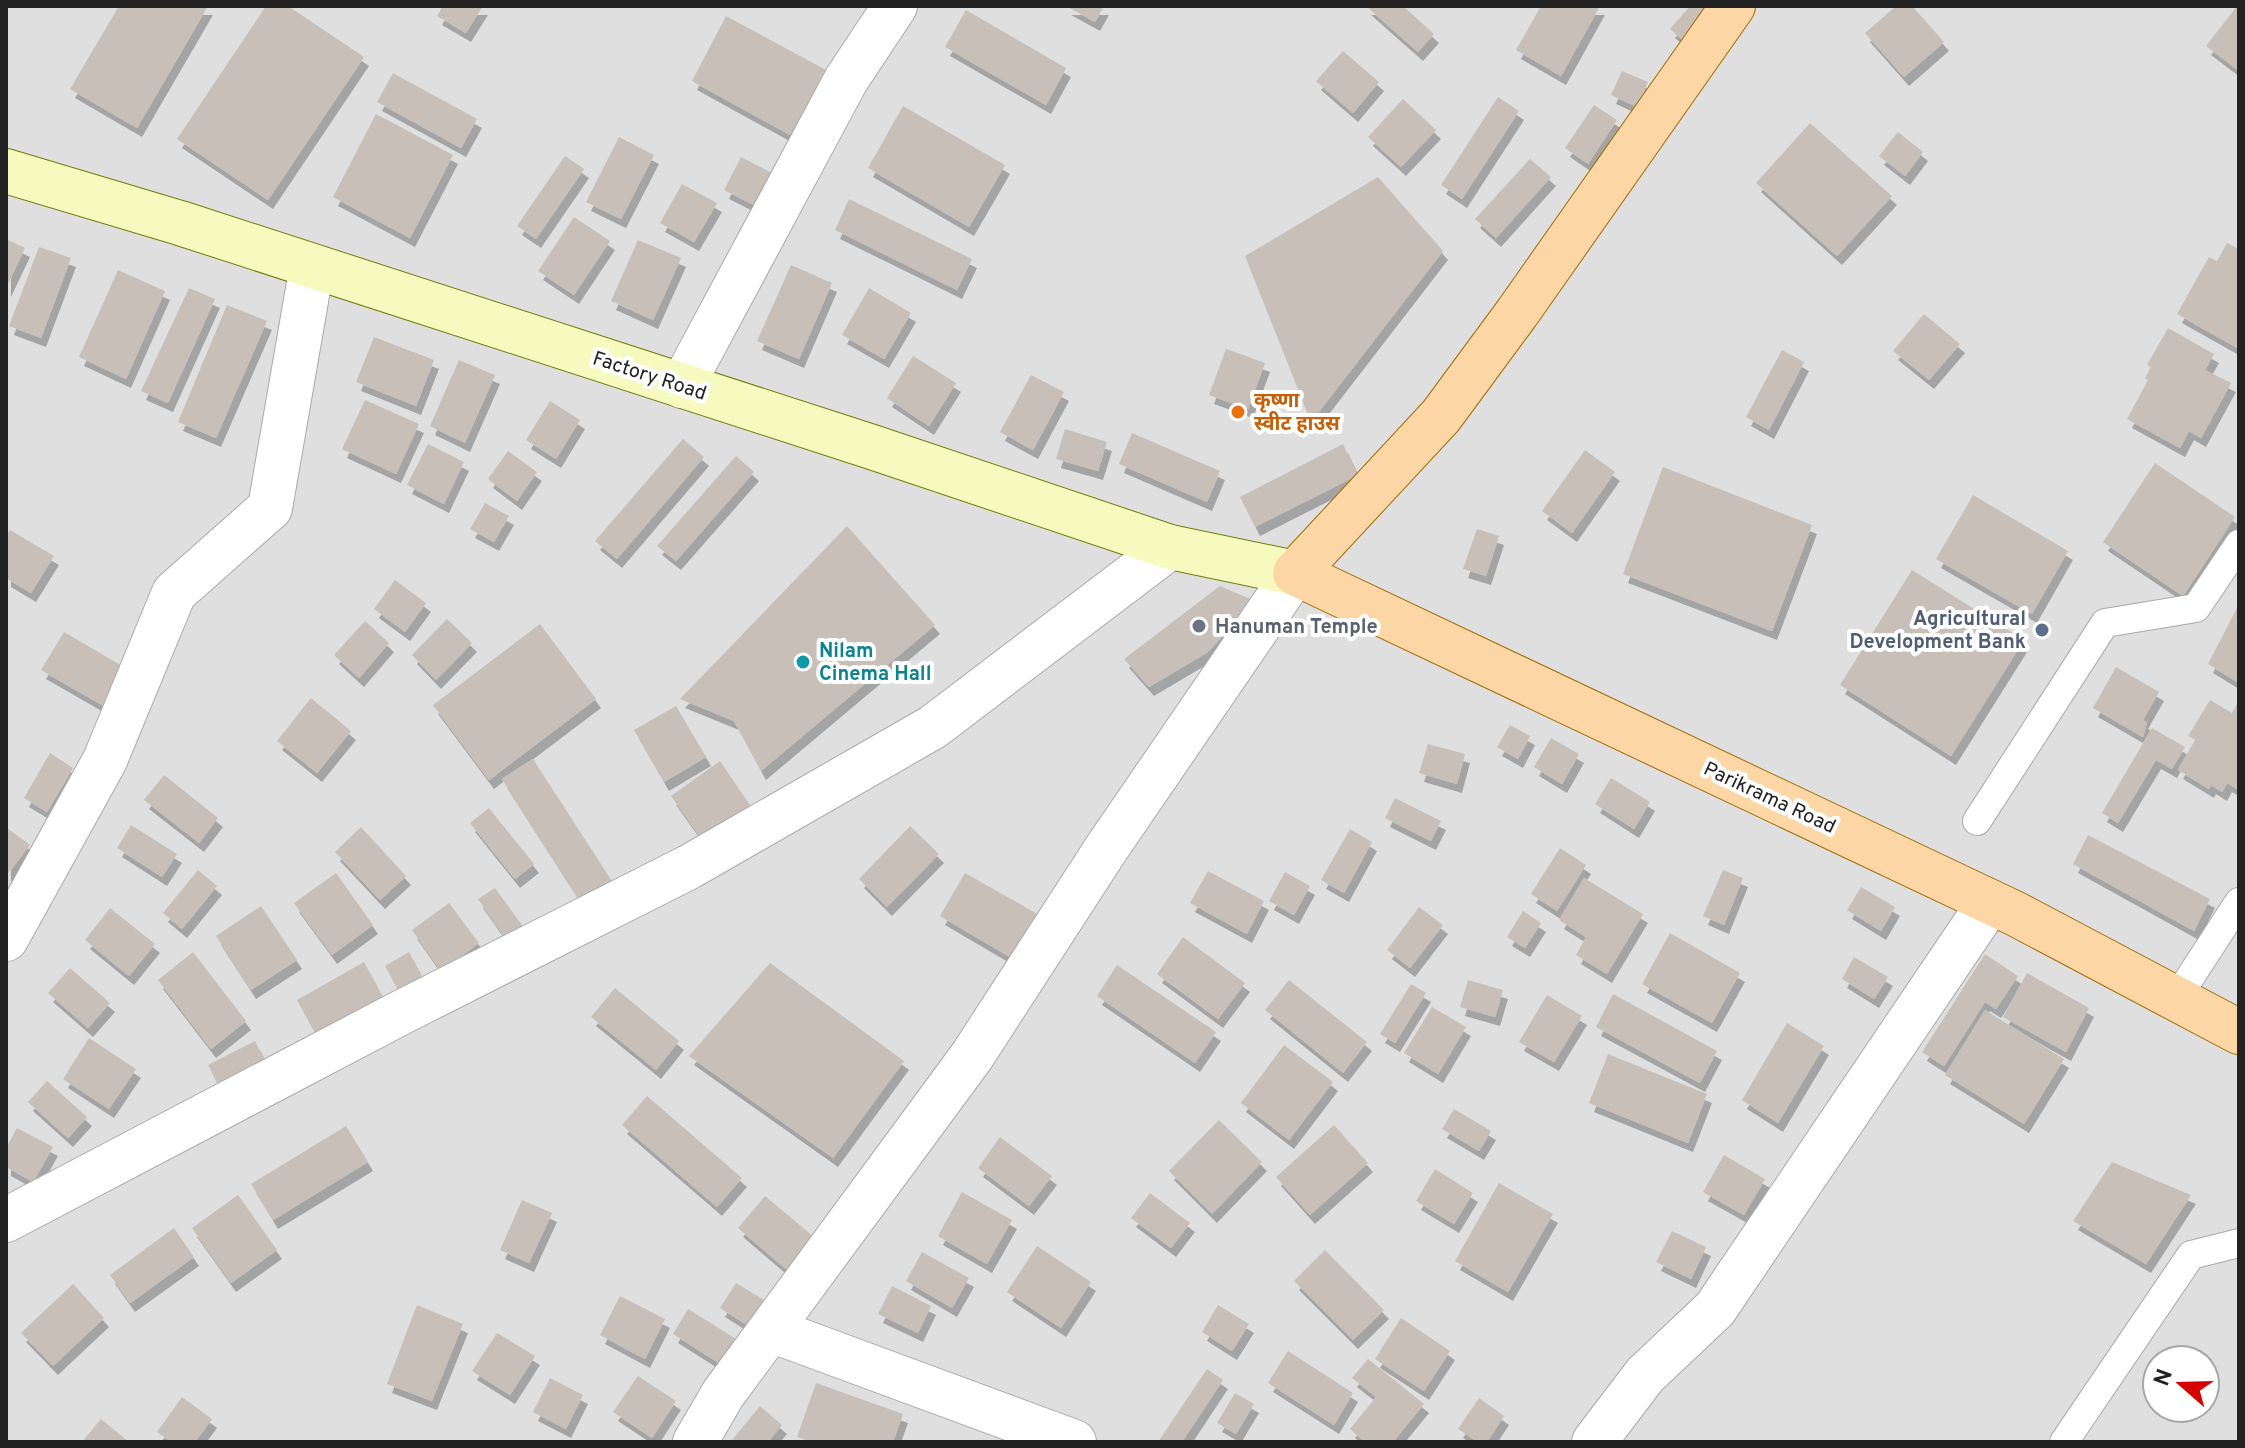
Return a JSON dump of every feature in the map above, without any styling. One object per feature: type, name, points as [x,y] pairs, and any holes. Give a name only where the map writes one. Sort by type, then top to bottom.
[{"type":"main road","points":[[1295,573],[1441,416],[1733,6]]},
{"type":"main road","name":"Factory Road","points":[[6,171],[312,266],[1170,547],[1295,573]]},
{"type":"main road","name":"Parikrama Road","points":[[1295,573],[1990,902],[2239,1032]]},
{"type":"street","points":[[682,386],[846,80],[895,6]]},
{"type":"street","points":[[6,939],[105,760],[174,593],[270,508],[312,266]]},
{"type":"street","points":[[6,1220],[390,1018],[689,867],[919,735],[1170,547]]},
{"type":"street","points":[[695,1442],[723,1394],[972,1056],[1106,849],[1295,573]]},
{"type":"street","points":[[1594,1442],[1645,1375],[1715,1309],[1990,902]]},
{"type":"street","points":[[771,1330],[1074,1442]]},
{"type":"lane","points":[[1977,821],[2105,623],[2196,608],[2239,544]]},
{"type":"lane","points":[[2176,999],[2239,902]]},
{"type":"lane","points":[[2064,1442],[2191,1255],[2239,1243]]},
{"type":"shaded area","points":[[6,6],[2239,6],[2239,1442],[6,1442]]},
{"type":"building","points":[[119,6],[208,6],[137,128],[70,89]]},
{"type":"building","points":[[266,6],[288,6],[364,57],[268,200],[177,139]]},
{"type":"building","points":[[443,6],[483,6],[466,33],[437,16]]},
{"type":"building","points":[[1066,6],[1104,6],[1095,22]]},
{"type":"building","points":[[1366,6],[1403,6],[1434,34],[1418,52]]},
{"type":"building","points":[[1541,6],[1600,6],[1561,76],[1516,50]]},
{"type":"building","points":[[1690,6],[1724,6],[1688,45],[1670,29]]},
{"type":"building","points":[[1896,6],[1912,6],[1944,42],[1904,77],[1865,33]]},
{"type":"building","points":[[2239,6],[2239,71],[2206,46]]},
{"type":"building","points":[[966,10],[1066,68],[1046,105],[945,47]]},
{"type":"building","points":[[726,16],[826,70],[790,135],[692,81]]},
{"type":"building","points":[[1343,51],[1379,82],[1353,113],[1316,81]]},
{"type":"building","points":[[1622,71],[1648,82],[1637,107],[1611,95]]},
{"type":"building","points":[[393,73],[477,119],[461,148],[377,102]]},
{"type":"building","points":[[1498,97],[1519,111],[1462,199],[1441,185]]},
{"type":"building","points":[[1403,99],[1436,130],[1401,167],[1368,137]]},
{"type":"building","points":[[1594,105],[1617,120],[1588,164],[1565,148]]},
{"type":"building","points":[[903,106],[1005,165],[969,227],[868,168]]},
{"type":"building","points":[[376,114],[453,155],[410,238],[333,197]]},
{"type":"building","points":[[1810,123],[1892,196],[1837,256],[1756,183]]},
{"type":"building","points":[[1898,132],[1923,152],[1905,176],[1879,156]]},
{"type":"building","points":[[619,137],[654,155],[621,219],[586,202]]},
{"type":"building","points":[[565,156],[584,169],[536,239],[517,226]]},
{"type":"building","points":[[741,157],[772,173],[756,206],[724,190]]},
{"type":"building","points":[[1530,159],[1551,177],[1496,238],[1475,219]]},
{"type":"building","points":[[1378,177],[1443,251],[1311,422],[1245,256]]},
{"type":"building","points":[[682,184],[717,203],[694,242],[660,223]]},
{"type":"building","points":[[849,199],[972,259],[957,290],[835,230]]},
{"type":"building","points":[[574,217],[610,241],[574,295],[538,271]]},
{"type":"building","points":[[6,239],[25,248],[6,288]]},
{"type":"building","points":[[638,240],[681,258],[653,320],[611,301]]},
{"type":"building","points":[[2227,243],[2239,249],[2239,349],[2177,314],[2209,257],[2217,261]]},
{"type":"building","points":[[39,247],[71,258],[41,338],[9,326]]},
{"type":"building","points":[[791,265],[832,283],[799,359],[757,341]]},
{"type":"building","points":[[118,270],[165,291],[126,379],[79,357]]},
{"type":"building","points":[[189,288],[215,299],[168,403],[141,391]]},
{"type":"building","points":[[869,288],[911,313],[884,359],[842,335]]},
{"type":"building","points":[[227,305],[267,321],[216,438],[178,422]]},
{"type":"building","points":[[1924,314],[1960,344],[1929,380],[1893,351]]},
{"type":"building","points":[[2168,328],[2214,354],[2205,370],[2231,383],[2201,438],[2189,431],[2180,448],[2127,419],[2148,380],[2145,378],[2151,367],[2147,365]]},
{"type":"building","points":[[374,337],[434,360],[416,406],[356,382]]},
{"type":"building","points":[[1226,349],[1265,363],[1248,409],[1209,395]]},
{"type":"building","points":[[1782,350],[1804,362],[1769,430],[1746,417]]},
{"type":"building","points":[[913,356],[956,383],[929,426],[887,398]]},
{"type":"building","points":[[459,360],[495,375],[465,443],[430,426]]},
{"type":"building","points":[[1031,375],[1064,392],[1033,450],[1000,432]]},
{"type":"building","points":[[365,400],[419,424],[396,474],[342,449]]},
{"type":"building","points":[[550,401],[580,420],[556,459],[526,440]]},
{"type":"building","points":[[1065,429],[1107,442],[1098,471],[1056,459]]},
{"type":"building","points":[[1132,433],[1220,471],[1207,502],[1119,464]]},
{"type":"building","points":[[683,439],[704,457],[617,559],[595,541]]},
{"type":"building","points":[[428,444],[464,462],[444,504],[407,485]]},
{"type":"building","points":[[1343,444],[1358,475],[1255,527],[1240,497]]},
{"type":"building","points":[[1585,450],[1615,472],[1572,533],[1542,511]]},
{"type":"building","points":[[508,451],[537,472],[517,501],[488,479]]},
{"type":"building","points":[[736,456],[754,472],[676,561],[657,546]]},
{"type":"building","points":[[2155,463],[2235,517],[2183,596],[2103,542]]},
{"type":"building","points":[[1663,467],[1812,525],[1772,631],[1623,574]]},
{"type":"building","points":[[1973,495],[2068,551],[2032,614],[1936,559]]},
{"type":"building","points":[[485,503],[509,516],[494,542],[470,529]]},
{"type":"building","name":"Nilam Cinema Hall","points":[[847,526],[935,625],[761,771],[734,721],[680,699]]},
{"type":"building","points":[[1477,529],[1499,536],[1486,576],[1463,569]]},
{"type":"building","points":[[10,530],[54,556],[31,593],[6,578],[6,537]]},
{"type":"building","points":[[1912,570],[2024,640],[1951,756],[1840,685]]},
{"type":"building","points":[[395,580],[426,603],[405,632],[374,609]]},
{"type":"building","name":"Hanuman Temple","points":[[1220,586],[1255,601],[1208,652],[1149,687],[1124,659]]},
{"type":"building","points":[[2239,604],[2239,683],[2208,664]]},
{"type":"building","points":[[447,619],[472,643],[436,680],[412,655]]},
{"type":"building","points":[[365,621],[389,643],[359,678],[334,655]]},
{"type":"building","points":[[540,624],[596,699],[489,780],[433,705]]},
{"type":"building","points":[[64,632],[129,670],[107,708],[41,670]]},
{"type":"building","points":[[2116,667],[2159,692],[2143,720],[2147,722],[2143,737],[2093,708]]},
{"type":"building","points":[[311,698],[351,731],[317,773],[277,741]]},
{"type":"building","points":[[2210,700],[2232,713],[2239,700],[2239,790],[2227,783],[2222,792],[2211,785],[2209,789],[2178,770],[2195,740],[2188,736]]},
{"type":"building","points":[[676,706],[706,757],[664,782],[634,730]]},
{"type":"building","points":[[1510,725],[1530,736],[1518,759],[1497,747]]},
{"type":"building","points":[[2152,728],[2185,747],[2172,769],[2156,760],[2118,823],[2102,813]]},
{"type":"building","points":[[1551,738],[1579,754],[1562,784],[1534,767]]},
{"type":"building","points":[[1428,744],[1465,754],[1457,784],[1419,773]]},
{"type":"building","points":[[50,753],[73,768],[47,812],[24,798]]},
{"type":"building","points":[[533,759],[619,892],[588,913],[502,779]]},
{"type":"building","points":[[720,761],[754,811],[706,845],[671,796]]},
{"type":"building","points":[[164,775],[218,818],[199,843],[144,800]]},
{"type":"building","points":[[1611,778],[1650,802],[1634,829],[1595,804]]},
{"type":"building","points":[[1395,798],[1441,821],[1431,841],[1385,818]]},
{"type":"building","points":[[489,808],[534,864],[515,879],[470,823]]},
{"type":"building","points":[[131,825],[177,854],[162,877],[117,848]]},
{"type":"building","points":[[910,826],[939,854],[887,907],[859,879]]},
{"type":"building","points":[[6,827],[30,845],[6,876]]},
{"type":"building","points":[[361,827],[406,876],[380,900],[335,852]]},
{"type":"building","points":[[1350,829],[1372,842],[1344,893],[1321,880]]},
{"type":"building","points":[[2088,835],[2210,899],[2194,931],[2073,864]]},
{"type":"building","points":[[1560,848],[1586,865],[1557,911],[1531,894]]},
{"type":"building","points":[[198,870],[217,886],[182,929],[163,913]]},
{"type":"building","points":[[1723,870],[1743,878],[1724,925],[1703,916]]},
{"type":"building","points":[[1208,871],[1264,901],[1247,934],[1190,903]]},
{"type":"building","points":[[1285,872],[1310,886],[1294,915],[1269,901]]},
{"type":"building","points":[[336,873],[373,925],[332,955],[294,903]]},
{"type":"building","points":[[965,873],[1048,920],[1022,964],[940,916]]},
{"type":"building","points":[[1584,878],[1643,914],[1607,974],[1576,955],[1586,937],[1559,920]]},
{"type":"building","points":[[1861,887],[1895,907],[1881,931],[1847,910]]},
{"type":"building","points":[[495,888],[530,936],[513,949],[478,899]]},
{"type":"building","points":[[449,903],[479,943],[441,971],[412,930]]},
{"type":"building","points":[[261,906],[297,960],[251,990],[216,936]]},
{"type":"building","points":[[1419,907],[1443,925],[1410,968],[1387,950]]},
{"type":"building","points":[[110,908],[155,944],[129,976],[85,940]]},
{"type":"building","points":[[1523,911],[1541,923],[1525,948],[1507,937]]},
{"type":"building","points":[[1670,933],[1740,973],[1712,1023],[1642,984]]},
{"type":"building","points":[[1183,937],[1245,983],[1218,1019],[1157,974]]},
{"type":"building","points":[[193,952],[246,1021],[211,1049],[158,980]]},
{"type":"building","points":[[409,952],[426,984],[402,997],[385,966]]},
{"type":"building","points":[[1985,954],[2018,976],[1996,1009],[1985,1002],[1944,1066],[1922,1052]]},
{"type":"building","points":[[1854,957],[1888,977],[1874,999],[1842,979]]},
{"type":"building","points":[[364,962],[387,1005],[320,1042],[297,1000]]},
{"type":"building","points":[[770,963],[904,1061],[833,1158],[689,1056]]},
{"type":"building","points":[[1117,965],[1216,1032],[1195,1063],[1097,996]]},
{"type":"building","points":[[70,968],[110,1003],[88,1028],[48,993]]},
{"type":"building","points":[[2027,973],[2089,1008],[2066,1052],[2003,1017]]},
{"type":"building","points":[[1289,980],[1367,1042],[1343,1073],[1265,1010]]},
{"type":"building","points":[[1468,980],[1503,990],[1495,1017],[1460,1007]]},
{"type":"building","points":[[1411,984],[1426,993],[1395,1043],[1380,1034]]},
{"type":"building","points":[[615,988],[679,1041],[656,1070],[591,1017]]},
{"type":"building","points":[[1613,994],[1717,1051],[1700,1083],[1596,1027]]},
{"type":"building","points":[[1547,995],[1582,1016],[1554,1062],[1519,1042]]},
{"type":"building","points":[[1432,1007],[1466,1027],[1438,1074],[1404,1053]]},
{"type":"building","points":[[1985,1010],[2064,1059],[2024,1124],[1945,1075]]},
{"type":"building","points":[[1787,1023],[1824,1046],[1778,1123],[1742,1100]]},
{"type":"building","points":[[89,1038],[136,1069],[109,1109],[63,1079]]},
{"type":"building","points":[[255,1041],[271,1073],[224,1097],[208,1065]]},
{"type":"building","points":[[1284,1045],[1333,1082],[1289,1140],[1241,1103]]},
{"type":"building","points":[[1608,1054],[1707,1094],[1688,1143],[1589,1103]]},
{"type":"building","points":[[47,1081],[87,1117],[68,1138],[28,1102]]},
{"type":"building","points":[[647,1096],[742,1178],[717,1207],[622,1125]]},
{"type":"building","points":[[1454,1109],[1491,1131],[1479,1151],[1442,1129]]},
{"type":"building","points":[[1219,1120],[1262,1162],[1212,1214],[1169,1171]]},
{"type":"building","points":[[1334,1125],[1368,1163],[1310,1215],[1276,1177]]},
{"type":"building","points":[[346,1126],[368,1162],[273,1220],[251,1184]]},
{"type":"building","points":[[17,1128],[53,1147],[33,1182],[6,1167],[6,1148]]},
{"type":"building","points":[[1000,1137],[1052,1176],[1029,1206],[978,1168]]},
{"type":"building","points":[[1724,1155],[1765,1179],[1744,1215],[1703,1192]]},
{"type":"building","points":[[2112,1162],[2191,1195],[2146,1264],[2073,1221]]},
{"type":"building","points":[[1435,1169],[1473,1193],[1454,1224],[1416,1201]]},
{"type":"building","points":[[1499,1183],[1553,1214],[1508,1292],[1455,1261]]},
{"type":"building","points":[[962,1192],[1012,1220],[987,1264],[938,1236]]},
{"type":"building","points":[[1150,1193],[1190,1223],[1171,1248],[1131,1218]]},
{"type":"building","points":[[238,1195],[277,1250],[231,1283],[192,1228]]},
{"type":"building","points":[[765,1196],[820,1242],[793,1275],[738,1228]]},
{"type":"building","points":[[522,1200],[552,1213],[529,1263],[500,1250]]},
{"type":"building","points":[[174,1228],[194,1257],[130,1303],[110,1275]]},
{"type":"building","points":[[1672,1231],[1706,1247],[1691,1279],[1656,1262]]},
{"type":"building","points":[[1037,1246],[1091,1282],[1061,1328],[1007,1292]]},
{"type":"building","points":[[1325,1250],[1384,1310],[1353,1340],[1294,1281]]},
{"type":"building","points":[[922,1252],[969,1278],[952,1308],[906,1281]]},
{"type":"building","points":[[736,1283],[774,1306],[758,1332],[720,1308]]},
{"type":"building","points":[[73,1284],[104,1318],[53,1366],[21,1333]]},
{"type":"building","points":[[892,1286],[931,1306],[918,1333],[878,1314]]},
{"type":"building","points":[[620,1296],[665,1319],[645,1359],[600,1335]]},
{"type":"building","points":[[417,1305],[463,1324],[432,1401],[387,1384]]},
{"type":"building","points":[[1218,1305],[1249,1324],[1232,1351],[1202,1332]]},
{"type":"building","points":[[688,1309],[741,1342],[725,1367],[673,1334]]},
{"type":"building","points":[[1401,1318],[1450,1351],[1424,1391],[1375,1359]]},
{"type":"building","points":[[497,1333],[535,1356],[510,1395],[472,1371]]},
{"type":"building","points":[[1288,1351],[1353,1393],[1334,1425],[1268,1383]]},
{"type":"building","points":[[1368,1359],[1424,1404],[1393,1442],[1365,1442],[1350,1429],[1376,1397],[1352,1378]]},
{"type":"building","points":[[1207,1369],[1223,1380],[1182,1442],[1158,1442]]},
{"type":"building","points":[[638,1376],[676,1401],[652,1438],[613,1412]]},
{"type":"building","points":[[550,1378],[583,1395],[566,1429],[533,1412]]},
{"type":"building","points":[[816,1383],[903,1414],[893,1442],[812,1442],[797,1437]]},
{"type":"building","points":[[1235,1393],[1254,1404],[1236,1434],[1217,1423]]},
{"type":"building","points":[[182,1397],[212,1419],[195,1442],[171,1442],[157,1432]]},
{"type":"building","points":[[1479,1398],[1504,1416],[1487,1442],[1478,1442],[1458,1429]]},
{"type":"building","points":[[760,1406],[782,1425],[768,1442],[734,1442],[732,1440]]},
{"type":"building","points":[[101,1419],[129,1442],[82,1442]]},
{"type":"place","name":"कृष्णा स्वीट हाउस","points":[[1238,412]]},
{"type":"place","name":"Hanuman Temple","points":[[1199,626]]},
{"type":"place","name":"Agricultural Development Bank","points":[[2042,630]]},
{"type":"place","name":"Nilam Cinema Hall","points":[[803,662]]}]
